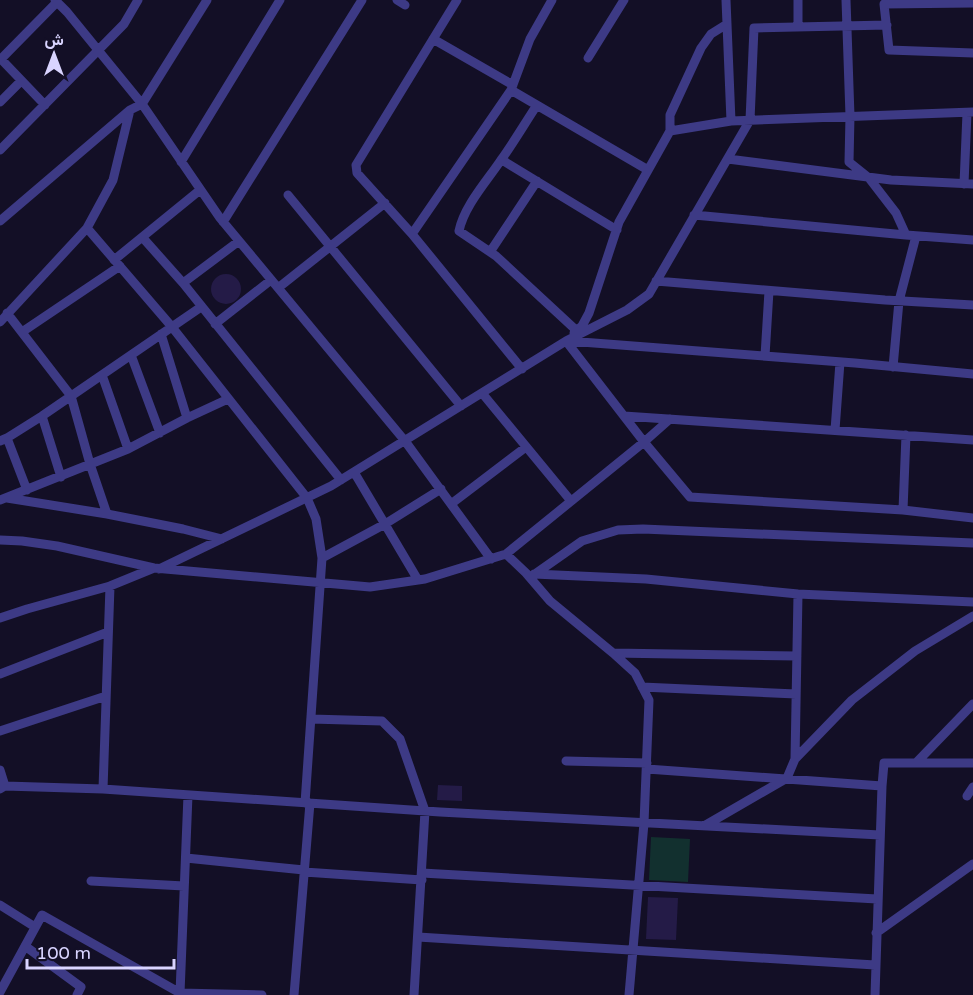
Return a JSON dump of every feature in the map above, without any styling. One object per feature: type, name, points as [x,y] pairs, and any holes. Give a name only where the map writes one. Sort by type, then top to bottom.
[{"type":"street","points":[[0,150],[124,24],[138,0]]},
{"type":"street","points":[[0,221],[130,110],[142,104],[207,0]]},
{"type":"street","points":[[181,162],[280,0]]},
{"type":"street","points":[[223,222],[362,0]]},
{"type":"street","points":[[457,0],[356,165],[357,173],[412,234],[522,369]]},
{"type":"street","points":[[412,234],[512,87],[530,39],[552,0]]},
{"type":"street","points":[[588,58],[624,0]]},
{"type":"street","points":[[726,0],[731,121]]},
{"type":"street","points":[[798,0],[798,27]]},
{"type":"street","points":[[846,0],[850,116],[849,162],[868,178],[911,236],[899,301],[893,367]]},
{"type":"street","points":[[45,105],[0,59],[56,1],[142,104],[223,222],[405,441],[491,559]]},
{"type":"street","points":[[972,3],[884,4],[889,50],[973,53]]},
{"type":"street","points":[[566,341],[582,326],[590,313],[619,222],[669,131],[670,115],[701,48],[711,34],[727,24]]},
{"type":"street","points":[[0,618],[110,586],[222,539],[307,498],[341,480],[566,341],[627,310],[649,294],[750,120],[754,28],[886,25]]},
{"type":"street","points":[[433,39],[512,87],[537,105],[648,170]]},
{"type":"street","points":[[0,102],[21,81]]},
{"type":"street","points":[[537,105],[467,209],[459,231],[490,252],[577,331]]},
{"type":"street","points":[[0,322],[87,228],[112,180],[130,110]]},
{"type":"street","points":[[669,131],[731,121],[970,113],[969,184],[868,178],[728,159]]},
{"type":"street","points":[[502,160],[616,230]]},
{"type":"street","points":[[490,252],[537,181]]},
{"type":"street","points":[[22,332],[117,263],[142,238],[200,190]]},
{"type":"street","points":[[288,195],[461,406]]},
{"type":"street","points":[[278,288],[385,203]]},
{"type":"street","points":[[694,215],[973,240]]},
{"type":"street","points":[[87,228],[172,327],[307,498],[316,519],[322,558],[304,871],[294,995]]},
{"type":"street","points":[[142,238],[183,283],[341,480]]},
{"type":"street","points":[[183,283],[239,241]]},
{"type":"street","points":[[215,324],[271,280]]},
{"type":"street","points":[[656,281],[973,305]]},
{"type":"street","points":[[765,356],[769,291]]},
{"type":"street","points":[[27,490],[3,440],[42,416],[201,307]]},
{"type":"street","points":[[7,313],[71,396],[90,464],[108,514]]},
{"type":"street","points":[[161,334],[187,418]]},
{"type":"street","points":[[566,341],[973,374]]},
{"type":"street","points":[[566,341],[690,497],[903,510],[973,518]]},
{"type":"street","points":[[131,355],[159,433]]},
{"type":"street","points":[[835,430],[840,362]]},
{"type":"street","points":[[102,375],[128,449]]},
{"type":"street","points":[[482,393],[571,501]]},
{"type":"street","points":[[3,499],[128,449],[228,399]]},
{"type":"street","points":[[42,416],[61,477]]},
{"type":"street","points":[[624,416],[973,440]]},
{"type":"street","points":[[0,540],[57,546],[156,568],[370,587],[418,580],[506,554],[669,419]]},
{"type":"street","points":[[903,510],[906,435]]},
{"type":"street","points":[[451,504],[526,447]]},
{"type":"street","points":[[354,472],[418,580]]},
{"type":"street","points":[[322,558],[385,524],[441,489]]},
{"type":"street","points":[[3,499],[108,514],[222,539]]},
{"type":"street","points":[[531,574],[582,541],[618,530],[973,543]]},
{"type":"street","points":[[506,554],[531,574],[550,601],[635,673],[649,700],[644,823],[629,995]]},
{"type":"street","points":[[531,574],[646,579],[798,594],[973,602]]},
{"type":"street","points":[[103,789],[110,586]]},
{"type":"street","points":[[795,759],[798,594]]},
{"type":"street","points":[[704,826],[787,778],[795,759],[852,700],[915,651],[973,616]]},
{"type":"street","points":[[0,674],[108,632]]},
{"type":"street","points":[[614,653],[797,656]]},
{"type":"street","points":[[642,687],[796,694]]},
{"type":"street","points":[[0,731],[106,696]]},
{"type":"street","points":[[916,763],[973,704]]},
{"type":"street","points":[[311,718],[382,722],[400,739],[425,811],[414,995]]},
{"type":"street","points":[[566,761],[882,786]]},
{"type":"street","points":[[875,995],[884,763],[973,763]]},
{"type":"street","points":[[0,771],[2,788],[103,789],[425,811],[880,835]]},
{"type":"street","points":[[967,796],[973,787]]},
{"type":"street","points":[[180,993],[188,795]]},
{"type":"street","points":[[186,858],[304,871],[878,899]]},
{"type":"street","points":[[876,933],[972,866]]},
{"type":"street","points":[[91,881],[184,886]]},
{"type":"street","points":[[0,905],[35,927]]},
{"type":"street","points":[[0,992],[42,915],[180,993],[262,995]]},
{"type":"street","points":[[418,937],[875,965]]},
{"type":"street","points":[[25,946],[81,987],[77,995]]},
{"type":"green space","points":[[651,837],[690,839],[688,882],[649,880]]},
{"type":"building","points":[[226,274],[237,278],[241,289],[237,300],[226,304],[215,300],[211,289],[215,278]]},
{"type":"building","points":[[438,785],[462,786],[462,801],[437,800]]},
{"type":"building","points":[[648,897],[678,898],[676,940],[646,939]]}]
